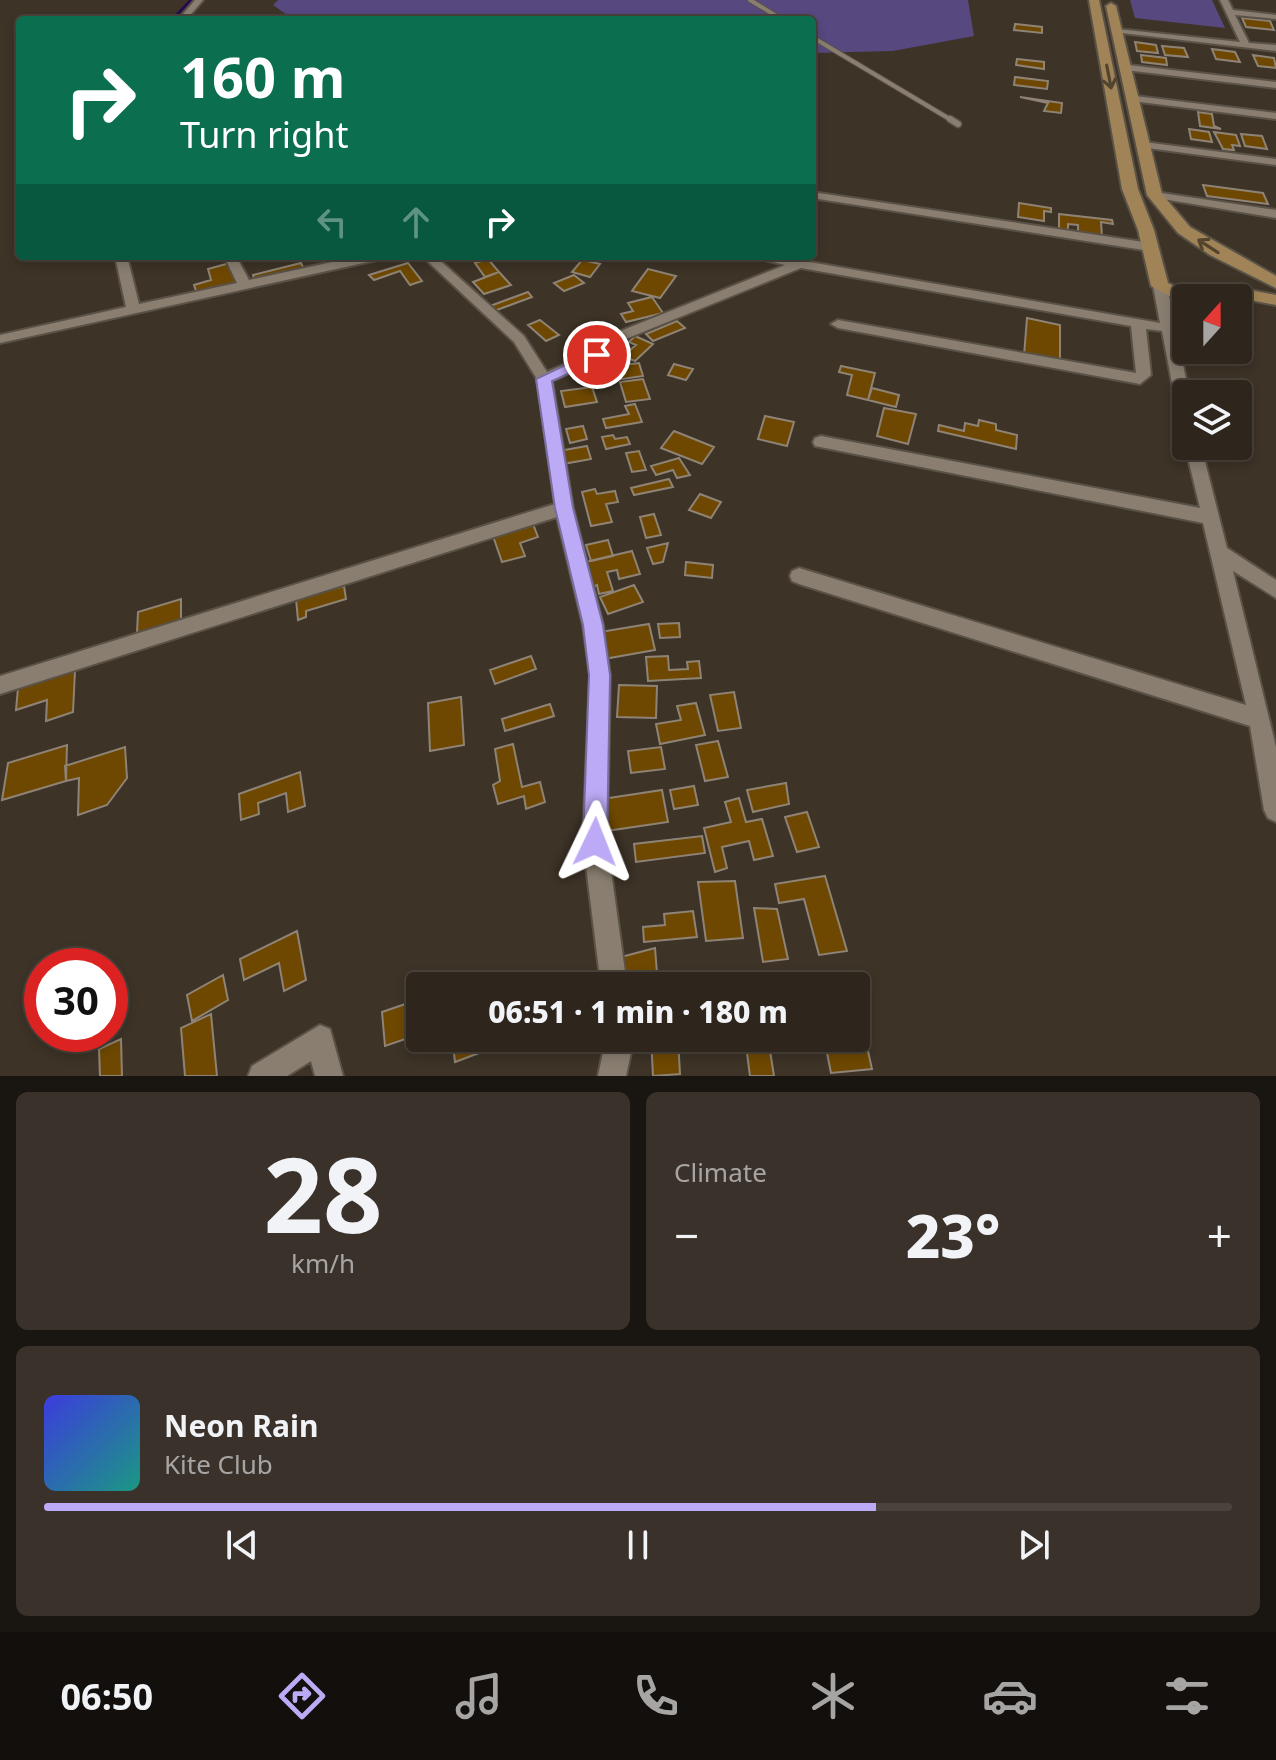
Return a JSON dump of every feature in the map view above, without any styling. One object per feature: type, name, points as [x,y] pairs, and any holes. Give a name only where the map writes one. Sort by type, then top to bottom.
[{"type":"main road","points":[[1094,0],[1130,189],[1160,286],[1177,295],[1234,292],[1276,300]]},
{"type":"main road","points":[[1110,0],[1155,195],[1184,230],[1276,283]]},
{"type":"street","points":[[185,16],[199,0]]},
{"type":"street","points":[[1224,0],[1246,45]]},
{"type":"street","points":[[1230,12],[1276,17]]},
{"type":"street","points":[[1117,32],[1276,48]]},
{"type":"street","points":[[1128,68],[1276,85]]},
{"type":"street","points":[[1135,99],[1276,116]]},
{"type":"street","points":[[1144,145],[1276,162]]},
{"type":"street","points":[[1155,195],[1276,214]]},
{"type":"street","points":[[816,196],[1150,247]]},
{"type":"street","points":[[122,260],[133,310]]},
{"type":"street","points":[[232,260],[245,285]]},
{"type":"street","points":[[0,339],[359,260]]},
{"type":"street","points":[[432,260],[519,339],[544,379],[564,508],[593,625],[600,675],[595,842],[612,972]]},
{"type":"street","points":[[773,260],[1167,328]]},
{"type":"street","points":[[544,379],[597,355],[618,337],[798,265]]},
{"type":"street","points":[[1160,286],[1178,380]]},
{"type":"street","points":[[838,324],[1140,379],[1144,375],[1138,323]]},
{"type":"street","points":[[821,442],[1209,517]]},
{"type":"street","points":[[1196,460],[1260,719],[1276,810]]},
{"type":"street","points":[[0,685],[564,508]]},
{"type":"street","points":[[1218,551],[1276,590]]},
{"type":"street","points":[[799,576],[1260,719]]},
{"type":"street","points":[[262,1076],[320,1039],[329,1076]]},
{"type":"street","points":[[612,1076],[617,1052]]},
{"type":"lane","points":[[750,0],[776,16]]},
{"type":"lane","points":[[816,39],[958,124]]},
{"type":"shaded area","points":[[278,0],[968,0],[974,36],[893,51],[816,53],[816,16],[288,16],[273,5]]},
{"type":"shaded area","points":[[1130,0],[1212,0],[1225,28],[1135,18]]},
{"type":"building","points":[[1242,18],[1270,21],[1274,30],[1246,27]]},
{"type":"building","points":[[1015,24],[1042,27],[1042,33],[1014,30]]},
{"type":"building","points":[[1135,42],[1156,45],[1158,53],[1137,51]]},
{"type":"building","points":[[1162,46],[1184,48],[1188,57],[1165,55]]},
{"type":"building","points":[[1212,49],[1235,52],[1240,62],[1216,59]]},
{"type":"building","points":[[1141,55],[1166,58],[1167,65],[1142,62]]},
{"type":"building","points":[[1253,55],[1274,58],[1276,68],[1258,66]]},
{"type":"building","points":[[1017,59],[1044,62],[1044,69],[1016,65]]},
{"type":"building","points":[[1015,77],[1048,81],[1047,89],[1014,85]]},
{"type":"building","points":[[1020,97],[1062,103],[1061,113],[1044,111],[1048,103]]},
{"type":"building","points":[[1198,112],[1212,114],[1214,126],[1221,129],[1200,126]]},
{"type":"building","points":[[1189,129],[1209,132],[1212,142],[1191,139]]},
{"type":"building","points":[[1214,132],[1236,135],[1240,146],[1232,145],[1234,150],[1223,149]]},
{"type":"building","points":[[1241,134],[1262,136],[1267,149],[1245,146]]},
{"type":"building","points":[[1203,185],[1263,193],[1268,204],[1207,196]]},
{"type":"building","points":[[1019,203],[1051,208],[1051,212],[1044,211],[1044,221],[1018,217]]},
{"type":"building","points":[[1059,214],[1112,220],[1113,224],[1101,222],[1102,237],[1078,232],[1078,225],[1068,224],[1068,231],[1059,229]]},
{"type":"building","points":[[489,260],[499,272],[485,277],[475,263]]},
{"type":"building","points":[[582,260],[600,264],[590,277],[572,272]]},
{"type":"building","points":[[230,263],[237,283],[197,294],[194,285],[211,280],[208,269]]},
{"type":"building","points":[[301,263],[304,269],[255,281],[253,275]]},
{"type":"building","points":[[408,263],[422,281],[410,285],[400,271],[374,280],[369,275]]},
{"type":"building","points":[[648,269],[676,276],[660,298],[632,291]]},
{"type":"building","points":[[499,272],[511,285],[484,294],[473,282]]},
{"type":"building","points":[[574,275],[584,283],[564,291],[554,283]]},
{"type":"building","points":[[528,292],[532,297],[494,311],[490,306]]},
{"type":"building","points":[[652,297],[663,313],[626,322],[621,314],[633,311],[628,303]]},
{"type":"building","points":[[1027,318],[1060,325],[1060,363],[1024,356]]},
{"type":"building","points":[[540,320],[559,335],[546,341],[528,325]]},
{"type":"building","points":[[677,321],[685,328],[653,341],[646,334]]},
{"type":"building","points":[[635,336],[653,344],[635,361],[623,356],[636,345],[629,342]]},
{"type":"building","points":[[639,363],[643,376],[602,382],[600,375],[616,373],[614,366]]},
{"type":"building","points":[[674,364],[693,369],[686,380],[668,375]]},
{"type":"building","points":[[841,366],[875,373],[868,400],[847,395],[852,375],[839,372]]},
{"type":"building","points":[[643,379],[650,399],[626,402],[620,382]]},
{"type":"building","points":[[592,387],[597,402],[565,407],[561,391]]},
{"type":"building","points":[[872,388],[899,395],[896,407],[868,400]]},
{"type":"building","points":[[635,404],[642,422],[606,428],[603,419],[629,414],[625,406]]},
{"type":"building","points":[[884,408],[916,414],[908,444],[877,436]]},
{"type":"building","points":[[765,416],[794,422],[787,446],[758,439]]},
{"type":"building","points":[[979,420],[996,424],[996,430],[1017,435],[1016,449],[938,431],[939,425],[964,431],[965,423],[978,426]]},
{"type":"building","points":[[583,426],[587,439],[570,443],[566,429]]},
{"type":"building","points":[[674,431],[714,447],[702,464],[661,448]]},
{"type":"building","points":[[613,435],[615,439],[627,437],[630,444],[606,449],[602,437]]},
{"type":"building","points":[[587,446],[591,459],[563,464],[559,451]]},
{"type":"building","points":[[639,451],[646,470],[632,472],[626,453]]},
{"type":"building","points":[[679,458],[690,475],[677,478],[673,470],[656,475],[651,466]]},
{"type":"building","points":[[669,479],[673,487],[634,495],[631,488]]},
{"type":"building","points":[[595,489],[597,494],[615,491],[618,502],[606,504],[612,522],[591,526],[582,492]]},
{"type":"building","points":[[700,494],[721,502],[711,518],[689,510]]},
{"type":"building","points":[[654,514],[661,535],[646,538],[640,517]]},
{"type":"building","points":[[533,524],[538,537],[520,543],[525,556],[502,562],[493,536]]},
{"type":"building","points":[[608,540],[613,556],[591,561],[586,545]]},
{"type":"building","points":[[668,543],[663,562],[653,564],[647,548]]},
{"type":"building","points":[[632,551],[640,574],[619,579],[617,570],[607,572],[613,591],[599,594],[597,585],[593,587],[585,562]]},
{"type":"building","points":[[686,562],[713,565],[712,578],[685,575]]},
{"type":"building","points":[[634,585],[643,602],[608,614],[600,597]]},
{"type":"building","points":[[344,586],[346,599],[306,611],[306,617],[298,620],[296,599]]},
{"type":"building","points":[[181,599],[181,620],[137,633],[138,612]]},
{"type":"building","points":[[679,623],[680,637],[660,638],[658,624]]},
{"type":"building","points":[[649,624],[655,650],[604,659],[600,632]]},
{"type":"building","points":[[531,656],[536,669],[495,684],[490,670]]},
{"type":"building","points":[[668,656],[669,670],[688,669],[687,662],[699,661],[701,678],[648,681],[646,657]]},
{"type":"building","points":[[75,670],[73,712],[46,721],[47,700],[16,710],[18,688]]},
{"type":"building","points":[[619,685],[657,686],[656,718],[617,717]]},
{"type":"building","points":[[734,692],[741,728],[718,731],[710,695]]},
{"type":"building","points":[[461,697],[464,745],[430,751],[428,703]]},
{"type":"building","points":[[696,703],[705,735],[660,744],[656,724],[681,720],[677,706]]},
{"type":"building","points":[[550,704],[554,716],[505,731],[502,719]]},
{"type":"building","points":[[718,741],[728,777],[705,781],[696,745]]},
{"type":"building","points":[[513,744],[522,787],[540,782],[545,802],[526,809],[524,796],[498,804],[493,785],[500,781],[495,749]]},
{"type":"building","points":[[67,745],[66,781],[2,800],[8,763]]},
{"type":"building","points":[[125,747],[127,778],[107,805],[78,815],[79,778],[66,781],[65,766]]},
{"type":"building","points":[[661,747],[665,769],[631,773],[628,751]]},
{"type":"building","points":[[300,772],[305,806],[288,812],[286,793],[258,803],[259,814],[241,820],[239,794]]},
{"type":"building","points":[[786,783],[789,804],[753,812],[747,790]]},
{"type":"building","points":[[694,786],[698,805],[674,809],[670,790]]},
{"type":"building","points":[[662,790],[668,822],[606,831],[602,799]]},
{"type":"building","points":[[739,798],[746,822],[762,819],[773,856],[754,860],[749,841],[722,847],[727,868],[715,872],[704,828],[731,822],[725,802]]},
{"type":"building","points":[[807,812],[819,847],[797,852],[785,817]]},
{"type":"building","points":[[702,836],[705,853],[636,862],[634,844]]},
{"type":"building","points":[[825,876],[847,951],[819,955],[804,899],[779,903],[775,884]]},
{"type":"building","points":[[735,881],[743,938],[706,941],[698,882]]},
{"type":"building","points":[[754,908],[777,909],[788,959],[763,962]]},
{"type":"building","points":[[693,911],[697,937],[644,942],[643,927],[665,925],[664,914]]},
{"type":"building","points":[[297,931],[306,980],[284,991],[279,963],[244,980],[240,959]]},
{"type":"building","points":[[655,948],[657,972],[625,972],[621,957]]},
{"type":"building","points":[[223,975],[228,1000],[192,1021],[187,995]]},
{"type":"building","points":[[406,1004],[406,1039],[385,1046],[382,1012]]},
{"type":"building","points":[[211,1014],[217,1076],[185,1076],[181,1028]]},
{"type":"building","points":[[99,1052],[121,1052],[122,1076],[100,1076]]},
{"type":"building","points":[[454,1052],[482,1052],[455,1062]]},
{"type":"building","points":[[652,1052],[679,1052],[680,1074],[653,1076]]},
{"type":"building","points":[[747,1052],[770,1052],[774,1076],[750,1076]]},
{"type":"building","points":[[827,1052],[868,1052],[872,1069],[831,1073]]},
{"type":"waterway","points":[[176,16],[191,0]]},
{"type":"route","points":[[595,842],[600,675],[593,625],[564,508],[544,379],[597,355]]}]
